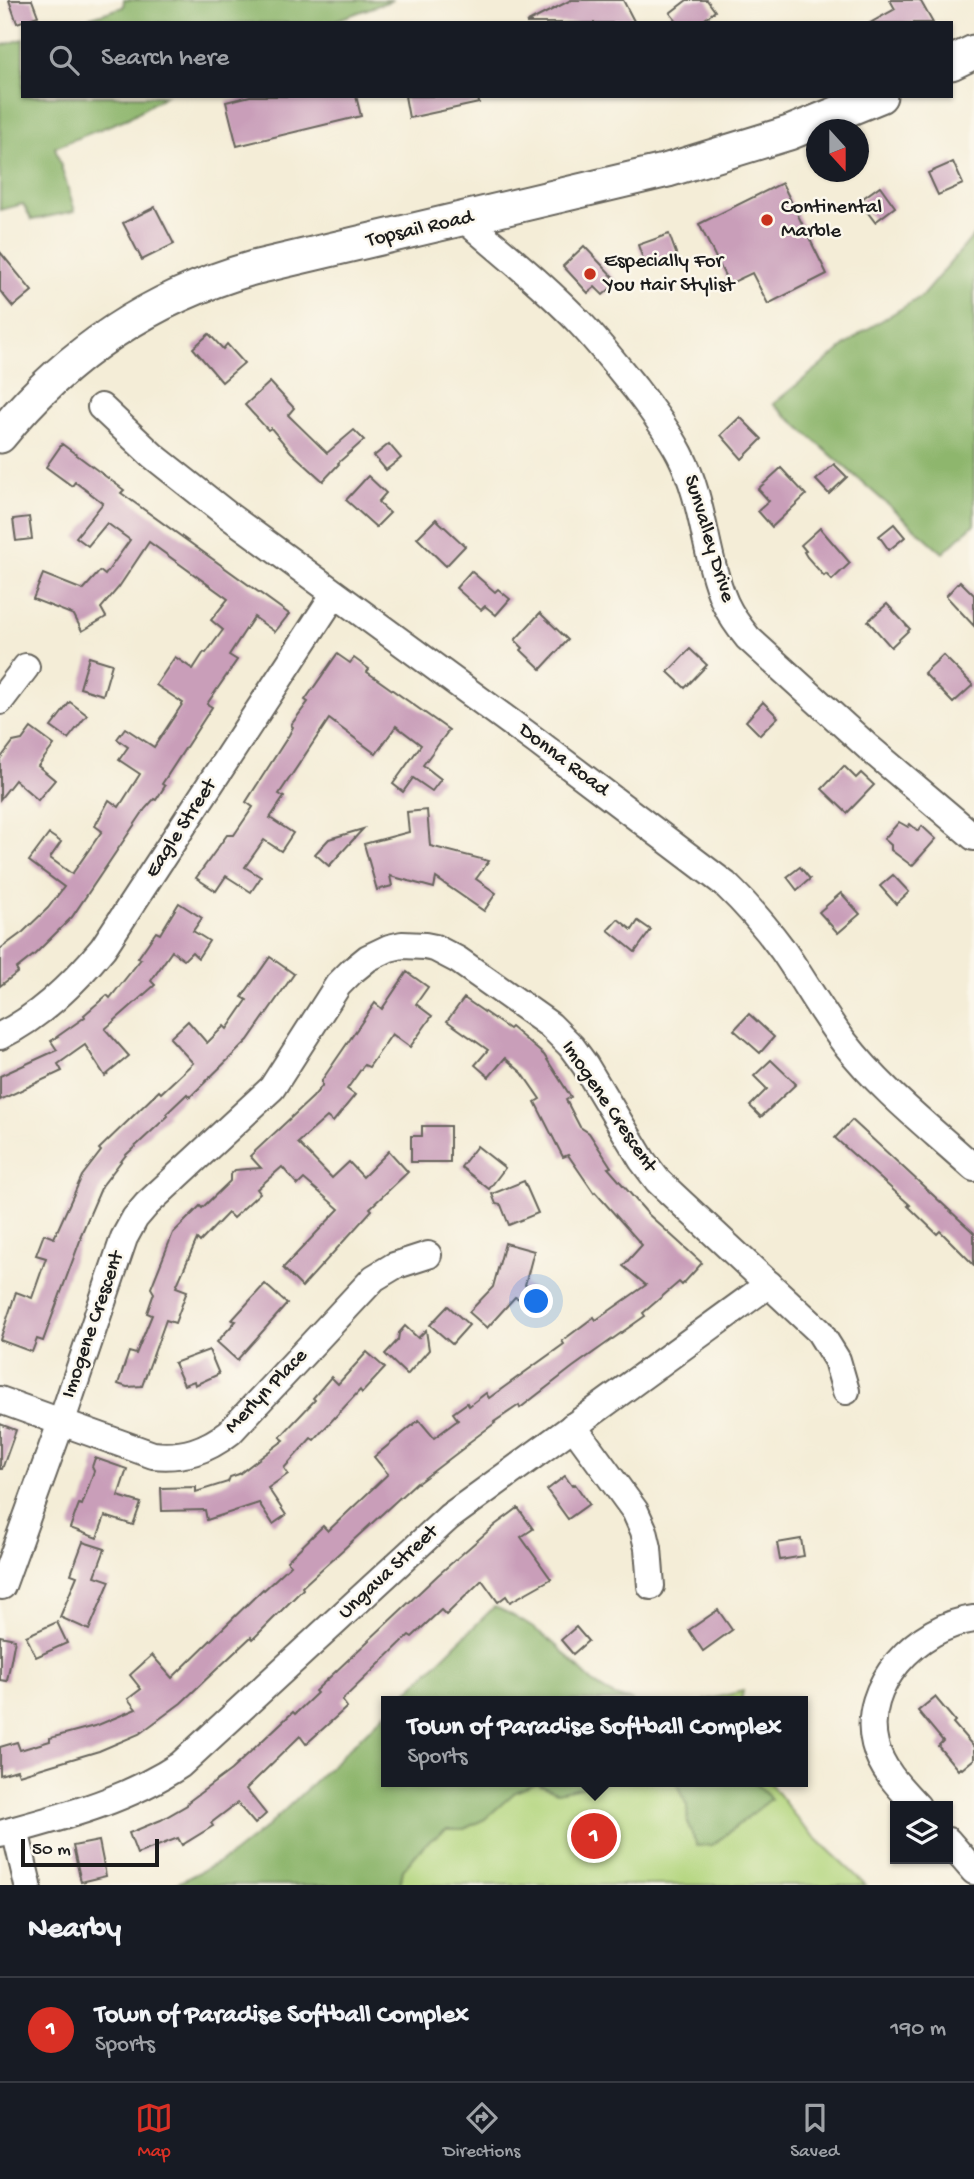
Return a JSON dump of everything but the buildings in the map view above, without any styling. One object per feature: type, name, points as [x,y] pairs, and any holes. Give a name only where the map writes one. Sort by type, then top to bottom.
[{"type":"main road","points":[[953,62],[974,52]]},
{"type":"main road","name":"Topsail Road","points":[[0,436],[20,411],[58,373],[99,341],[135,317],[219,278],[710,159],[789,134],[875,98]]},
{"type":"street","name":"Sunvalley Drive","points":[[464,219],[578,321],[602,346],[665,428],[694,484],[725,602],[748,638],[869,748],[974,837]]},
{"type":"street","name":"Donna Road","points":[[101,407],[122,429],[178,477],[334,595],[537,741],[726,884],[782,949],[817,1006],[872,1076],[974,1168]]},
{"type":"street","name":"Eagle Street","points":[[0,1036],[49,1004],[85,970],[103,948],[334,595]]},
{"type":"street","points":[[0,701],[26,667]]},
{"type":"street","name":"Imogene Crescent","points":[[2,1586],[124,1238],[135,1218],[272,1088],[338,985],[368,958],[389,948],[402,945],[425,946],[446,953],[550,1025],[585,1065],[636,1151],[658,1181],[819,1331],[837,1360],[846,1391]]},
{"type":"street","name":"Merlyn Place","points":[[0,1401],[153,1455],[183,1455],[208,1447],[230,1432],[374,1278],[394,1266],[429,1255]]},
{"type":"street","name":"Ungava Street","points":[[8,1832],[140,1789],[180,1765],[449,1517],[769,1284]]},
{"type":"street","points":[[573,1426],[635,1511],[648,1548],[651,1586]]},
{"type":"street","points":[[913,1801],[892,1778],[875,1745],[872,1727],[878,1693],[886,1676],[906,1654],[925,1639],[947,1627],[974,1619]]},
{"type":"street","points":[[8,1832],[28,1885]]},
{"type":"street","points":[[953,1847],[974,1871]]},
{"type":"green space","points":[[124,0],[393,0],[334,21],[79,21],[123,7]]},
{"type":"green space","points":[[21,40],[21,98],[162,98],[128,118],[55,147],[75,211],[32,220],[23,204],[0,210],[0,46]]},
{"type":"green space","points":[[974,235],[974,524],[943,553],[773,404],[861,333],[922,296]]},
{"type":"green space","points":[[494,1607],[546,1637],[597,1685],[617,1696],[403,1696]]},
{"type":"green space","points":[[743,1691],[742,1696],[724,1696]]},
{"type":"green space","points":[[381,1718],[381,1787],[527,1787],[515,1792],[485,1819],[464,1829],[446,1829],[424,1845],[403,1870],[400,1885],[174,1885],[229,1857],[269,1825]]},
{"type":"green space","points":[[527,1787],[546,1787],[557,1792],[581,1787],[679,1787],[687,1806],[688,1825],[712,1845],[771,1799],[759,1787],[773,1787],[802,1825],[866,1885],[400,1885],[403,1870],[424,1845],[446,1829],[464,1829],[485,1819],[515,1792]]},
{"type":"green space","points":[[546,1787],[581,1787],[557,1792]]},
{"type":"green space","points":[[679,1787],[759,1787],[771,1799],[712,1845],[697,1846],[688,1825],[687,1806]]},
{"type":"place","name":"Continental Marble","points":[[767,220]]},
{"type":"place","name":"Especially For You Hair Stylist","points":[[590,274]]},
{"type":"place","name":"Town of Paradise Softball Complex","points":[[594,1836]]}]
